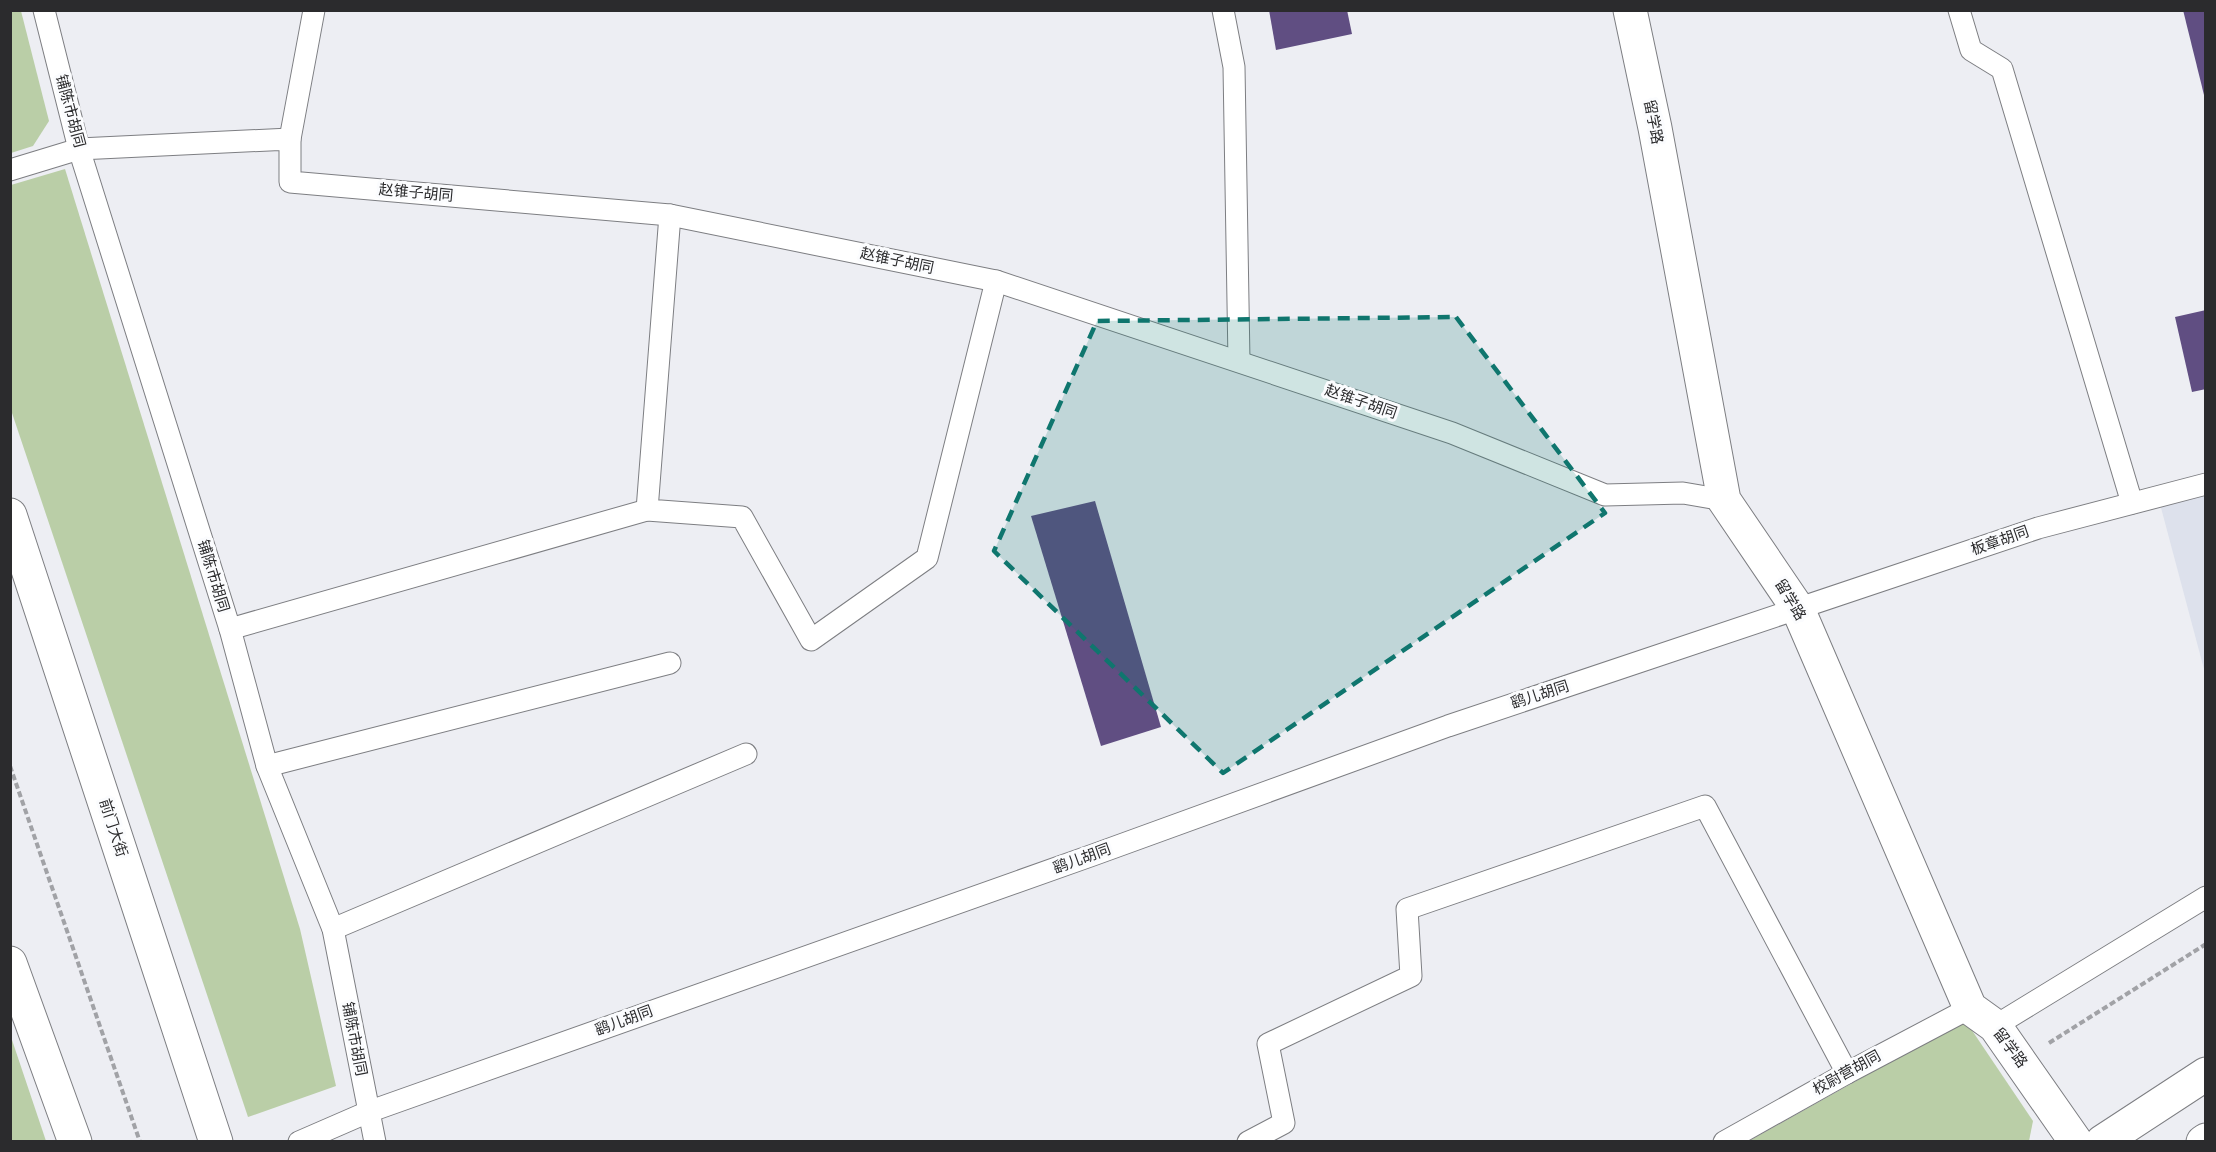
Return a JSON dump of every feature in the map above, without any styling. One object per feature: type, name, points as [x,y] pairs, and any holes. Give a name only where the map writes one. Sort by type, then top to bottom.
[{"type":"street","name":"留学路","points":[[1630,10],[1657,139],[1724,500],[1798,609],[1983,1017],[2021,1061],[2076,1142]]},
{"type":"street","name":"前门大街","points":[[10,515],[216,1142]]},
{"type":"street","points":[[10,963],[75,1142]]},
{"type":"street","points":[[2102,1142],[2205,1074]]},
{"type":"lane","name":"铺陈市胡同","points":[[44,10],[79,149],[230,629],[267,766],[333,929],[375,1142]]},
{"type":"lane","points":[[10,170],[79,149],[290,139],[314,10]]},
{"type":"lane","points":[[1223,10],[1234,67],[1239,361]]},
{"type":"lane","points":[[1959,10],[1971,50],[2002,69],[2133,503]]},
{"type":"lane","name":"赵锥子胡同","points":[[290,139],[290,182],[670,215],[996,281],[1452,433],[1605,495],[1683,493],[1724,500]]},
{"type":"lane","points":[[647,510],[670,215]]},
{"type":"lane","points":[[230,629],[647,510],[741,518],[811,640],[927,558],[996,281]]},
{"type":"lane","name":"板章胡同","points":[[1798,609],[2038,528],[2205,484]]},
{"type":"lane","name":"鹞儿胡同","points":[[299,1142],[368,1112],[1082,859],[1448,726],[1798,609]]},
{"type":"lane","points":[[267,766],[670,663]]},
{"type":"lane","points":[[333,929],[746,754]]},
{"type":"lane","points":[[1248,1142],[1284,1123],[1268,1044],[1411,976],[1407,909],[1705,806],[1847,1073]]},
{"type":"lane","name":"校尉营胡同","points":[[1724,1142],[1847,1073],[1983,1017],[2205,897]]},
{"type":"path","points":[[10,766],[140,1142]]},
{"type":"path","points":[[2021,1061],[2205,944]]},
{"type":"highlighted area","points":[[1456,317],[1605,513],[1223,773],[994,551],[1097,321]]},
{"type":"shaded area","points":[[2205,491],[2205,673],[2160,504]]},
{"type":"green space","points":[[11,10],[21,11],[49,121],[33,146],[11,153]]},
{"type":"green space","points":[[65,169],[300,929],[336,1086],[248,1117],[11,410],[11,185]]},
{"type":"green space","points":[[1965,1020],[2033,1121],[2029,1141],[1747,1142]]},
{"type":"green space","points":[[11,1037],[46,1141],[11,1141]]},
{"type":"building","points":[[1269,10],[1347,10],[1352,34],[1276,50]]},
{"type":"building","points":[[2183,10],[2206,10],[2206,99],[2205,99]]},
{"type":"building","points":[[2206,310],[2206,389],[2192,392],[2175,317]]},
{"type":"building","points":[[1095,501],[1161,727],[1101,746],[1031,516]]}]
